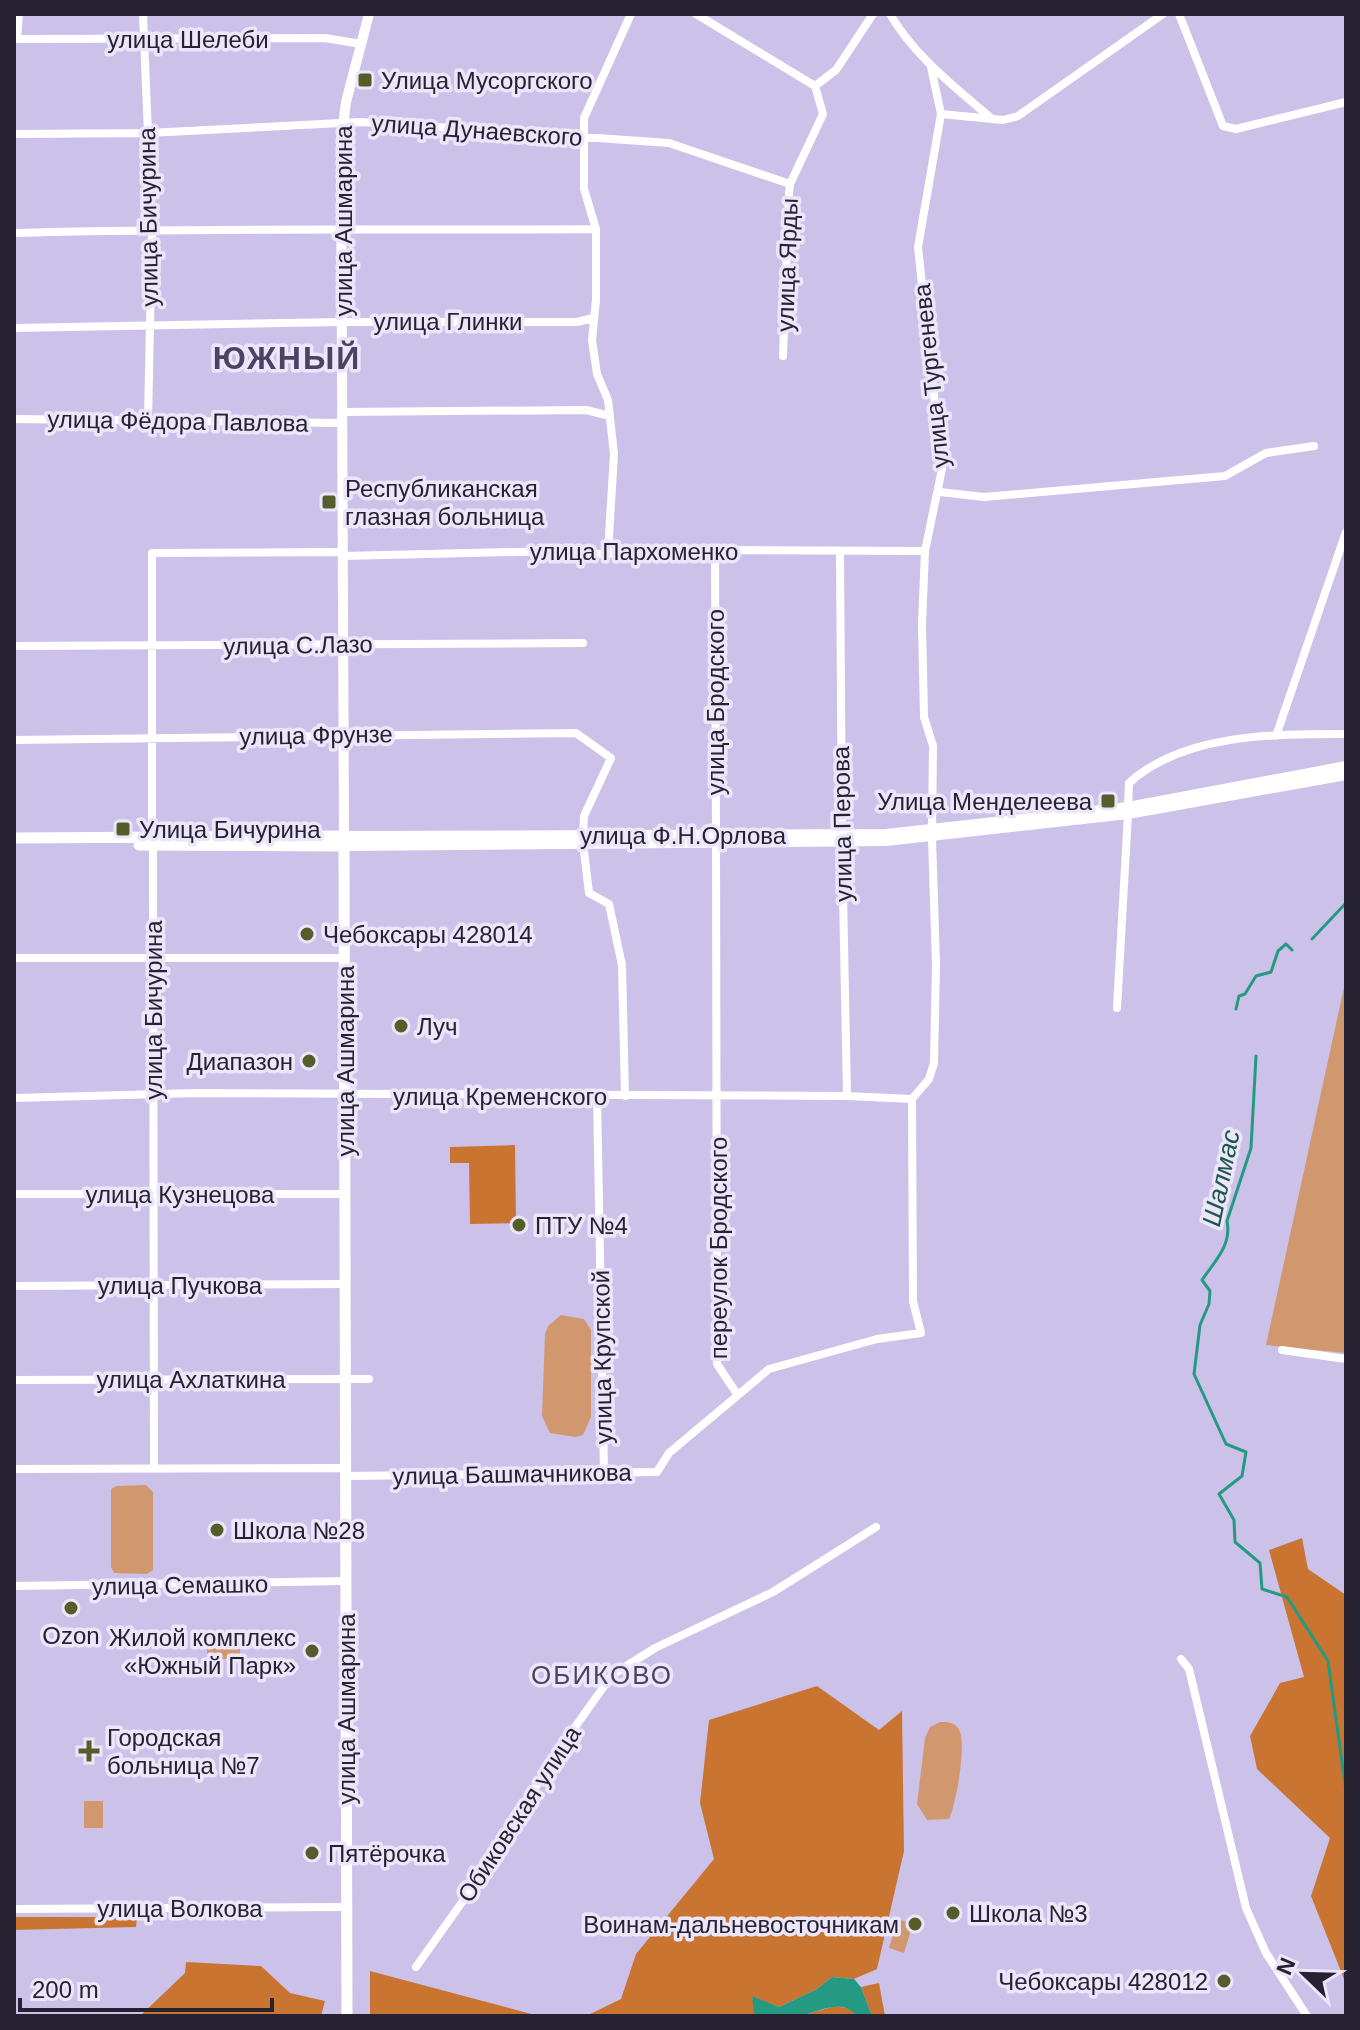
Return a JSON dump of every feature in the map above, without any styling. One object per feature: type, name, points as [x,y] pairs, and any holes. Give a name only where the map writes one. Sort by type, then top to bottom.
[{"type":"main road","name":"улица Ф.Н.Орлова","points":[[14,838],[344,841]]},
{"type":"main road","name":"улица Ф.Н.Орлова","points":[[14,846],[152,841]]},
{"type":"main road","name":"улица Ашмарина","points":[[344,841],[347,2016]]},
{"type":"street","points":[[16,39],[19,14]]},
{"type":"street","name":"улица Бичурина","points":[[143,14],[152,229],[148,420]]},
{"type":"street","name":"улица Ашмарина","points":[[344,841],[343,122],[369,14]]},
{"type":"street","points":[[608,553],[614,454],[608,400],[597,374],[592,340],[596,229],[584,189],[583,136],[584,118],[631,14]]},
{"type":"street","points":[[696,14],[815,86],[836,70],[873,14]]},
{"type":"street","points":[[890,14],[903,36],[931,67],[993,120]]},
{"type":"street","points":[[941,114],[1003,120],[1031,109],[1163,14]]},
{"type":"street","points":[[1179,14],[1223,126],[1236,129],[1346,102]]},
{"type":"street","name":"улица Шелеби","points":[[16,39],[143,41],[325,38],[361,44]]},
{"type":"street","name":"улица Тургенева","points":[[912,1099],[929,1079],[934,1063],[936,965],[933,746],[924,717],[923,686],[925,551],[940,492],[941,440],[918,247],[941,114],[931,67]]},
{"type":"street","name":"улица Ярды","points":[[783,356],[790,184],[823,114],[815,86]]},
{"type":"street","name":"улица Дунаевского","points":[[14,134],[148,133],[320,126],[343,122],[583,136],[677,145],[790,184]]},
{"type":"street","points":[[14,233],[152,229],[342,232],[596,229]]},
{"type":"street","name":"улица Глинки","points":[[14,328],[342,322],[577,322],[593,318]]},
{"type":"street","name":"улица Фёдора Павлова","points":[[14,419],[342,418],[586,410],[610,416]]},
{"type":"street","points":[[940,492],[984,497],[1225,476],[1266,453],[1314,446]]},
{"type":"street","points":[[1276,736],[1346,532]]},
{"type":"street","name":"улица Пархоменко","points":[[152,553],[608,553],[715,550],[840,553],[874,548],[925,551]]},
{"type":"street","name":"улица Бродского","points":[[715,550],[717,1095]]},
{"type":"street","name":"улица Бичурина","points":[[152,553],[154,1467]]},
{"type":"street","name":"улица Перова","points":[[840,553],[847,1096]]},
{"type":"street","name":"улица С.Лазо","points":[[14,646],[583,643]]},
{"type":"street","name":"улица Фрунзе","points":[[14,740],[576,733],[611,758],[584,816],[583,839]]},
{"type":"street","points":[[1117,1008],[1129,783],[1166,757],[1215,744],[1276,736],[1346,734]]},
{"type":"street","name":"улица Ф.Н.Орлова","points":[[1128,811],[1346,766]]},
{"type":"street","name":"улица Ф.Н.Орлова","points":[[344,841],[842,839],[932,834],[1128,811],[1346,775]]},
{"type":"street","points":[[583,839],[589,893],[609,904],[622,965],[625,1096]]},
{"type":"street","points":[[14,958],[345,958]]},
{"type":"street","name":"улица Кременского","points":[[14,1098],[717,1095],[912,1099]]},
{"type":"street","name":"переулок Бродского","points":[[717,1095],[717,1364],[737,1394]]},
{"type":"street","name":"улица Крупской","points":[[597,1096],[604,1473]]},
{"type":"street","name":"улица Башмачникова","points":[[14,1469],[154,1467],[346,1472],[657,1472],[669,1453],[762,1372],[877,1339],[921,1333],[913,1301],[912,1099]]},
{"type":"street","name":"улица Кузнецова","points":[[14,1194],[345,1194]]},
{"type":"street","name":"улица Пучкова","points":[[14,1286],[345,1284]]},
{"type":"street","points":[[1282,1350],[1346,1359]]},
{"type":"street","name":"улица Ахлаткина","points":[[14,1380],[369,1379]]},
{"type":"street","name":"Обиковская улица","points":[[416,1967],[475,1884],[558,1751],[612,1675],[655,1648],[773,1592],[876,1527]]},
{"type":"street","name":"улица Семашко","points":[[14,1586],[346,1581]]},
{"type":"street","points":[[1181,1659],[1189,1669],[1246,1908],[1266,1953],[1307,2016]]},
{"type":"street","name":"улица Волкова","points":[[14,1909],[347,1907]]},
{"type":"shaded area","points":[[1346,978],[1346,1353],[1266,1345]]},
{"type":"shaded area","points":[[515,1145],[516,1223],[470,1224],[469,1163],[450,1163],[450,1147]]},
{"type":"shaded area","points":[[561,1315],[584,1319],[591,1330],[591,1417],[583,1435],[575,1437],[550,1433],[542,1416],[545,1334],[548,1326]]},
{"type":"shaded area","points":[[146,1485],[153,1492],[153,1570],[147,1574],[114,1573],[111,1567],[111,1489],[116,1486]]},
{"type":"shaded area","points":[[1302,1538],[1308,1569],[1346,1595],[1346,1984],[1311,1896],[1330,1838],[1257,1769],[1250,1736],[1280,1683],[1304,1677],[1269,1550]]},
{"type":"shaded area","points":[[207,1638],[240,1638],[240,1659],[207,1659]]},
{"type":"shaded area","points":[[817,1686],[879,1730],[902,1711],[904,1851],[877,1969],[854,1979],[832,1977],[817,1989],[779,2007],[752,1997],[758,2016],[586,2016],[621,1999],[636,1954],[714,1859],[700,1803],[709,1720]]},
{"type":"shaded area","points":[[940,1722],[954,1725],[961,1735],[960,1773],[949,1819],[927,1820],[917,1804],[925,1738],[930,1727]]},
{"type":"shaded area","points":[[84,1801],[103,1801],[103,1828],[84,1828]]},
{"type":"shaded area","points":[[14,1917],[137,1917],[136,1927],[14,1930]]},
{"type":"shaded area","points":[[898,1919],[913,1924],[904,1953],[889,1948]]},
{"type":"shaded area","points":[[186,1962],[261,1966],[290,1993],[325,2001],[321,2016],[140,2016],[185,1973]]},
{"type":"shaded area","points":[[370,1971],[539,2016],[370,2016]]},
{"type":"shaded area","points":[[832,1977],[854,1979],[861,1987],[872,2016],[857,2016],[843,2007],[797,2016],[758,2016],[754,2013],[752,1996],[779,2007],[817,1989]]},
{"type":"shaded area","points":[[879,1983],[885,2016],[872,2016],[861,1987]]},
{"type":"shaded area","points":[[835,2006],[851,2009],[857,2016],[800,2016]]},
{"type":"waterway","name":"Шалмас","points":[[1312,939],[1346,903]]},
{"type":"waterway","name":"Шалмас","points":[[1236,1009],[1239,996],[1245,994],[1256,976],[1271,972],[1278,951],[1286,944],[1292,950]]},
{"type":"waterway","name":"Шалмас","points":[[1256,1056],[1251,1148],[1227,1221],[1225,1245],[1202,1280],[1210,1291],[1209,1304],[1200,1325],[1194,1374],[1226,1444],[1246,1452],[1242,1476],[1219,1494],[1234,1520],[1235,1542],[1260,1563],[1262,1589],[1287,1597],[1328,1661],[1346,1791]]},
{"type":"place","name":"Улица Мусоргского","points":[[365,80]]},
{"type":"place","name":"Республиканская глазная больница","points":[[329,502]]},
{"type":"place","name":"Улица Менделеева","points":[[1108,801]]},
{"type":"place","name":"Улица Бичурина","points":[[123,829]]},
{"type":"place","name":"Чебоксары 428014","points":[[307,934]]},
{"type":"place","name":"Луч","points":[[401,1026]]},
{"type":"place","name":"Диапазон","points":[[309,1061]]},
{"type":"place","name":"ПТУ №4","points":[[519,1225]]},
{"type":"place","name":"Школа №28","points":[[217,1530]]},
{"type":"place","name":"Ozon","points":[[71,1608]]},
{"type":"place","name":"Жилой комплекс «Южный Парк»","points":[[312,1651]]},
{"type":"place","name":"Городская больница №7","points":[[89,1751]]},
{"type":"place","name":"Пятёрочка","points":[[312,1853]]},
{"type":"place","name":"Школа №3","points":[[953,1913]]},
{"type":"place","name":"Воинам-дальневосточникам","points":[[915,1924]]},
{"type":"place","name":"Чебоксары 428012","points":[[1224,1981]]},
{"type":"district","name":"ЮЖНЫЙ","points":[[287,358]]},
{"type":"district","name":"ОБИКОВО","points":[[602,1675]]}]
